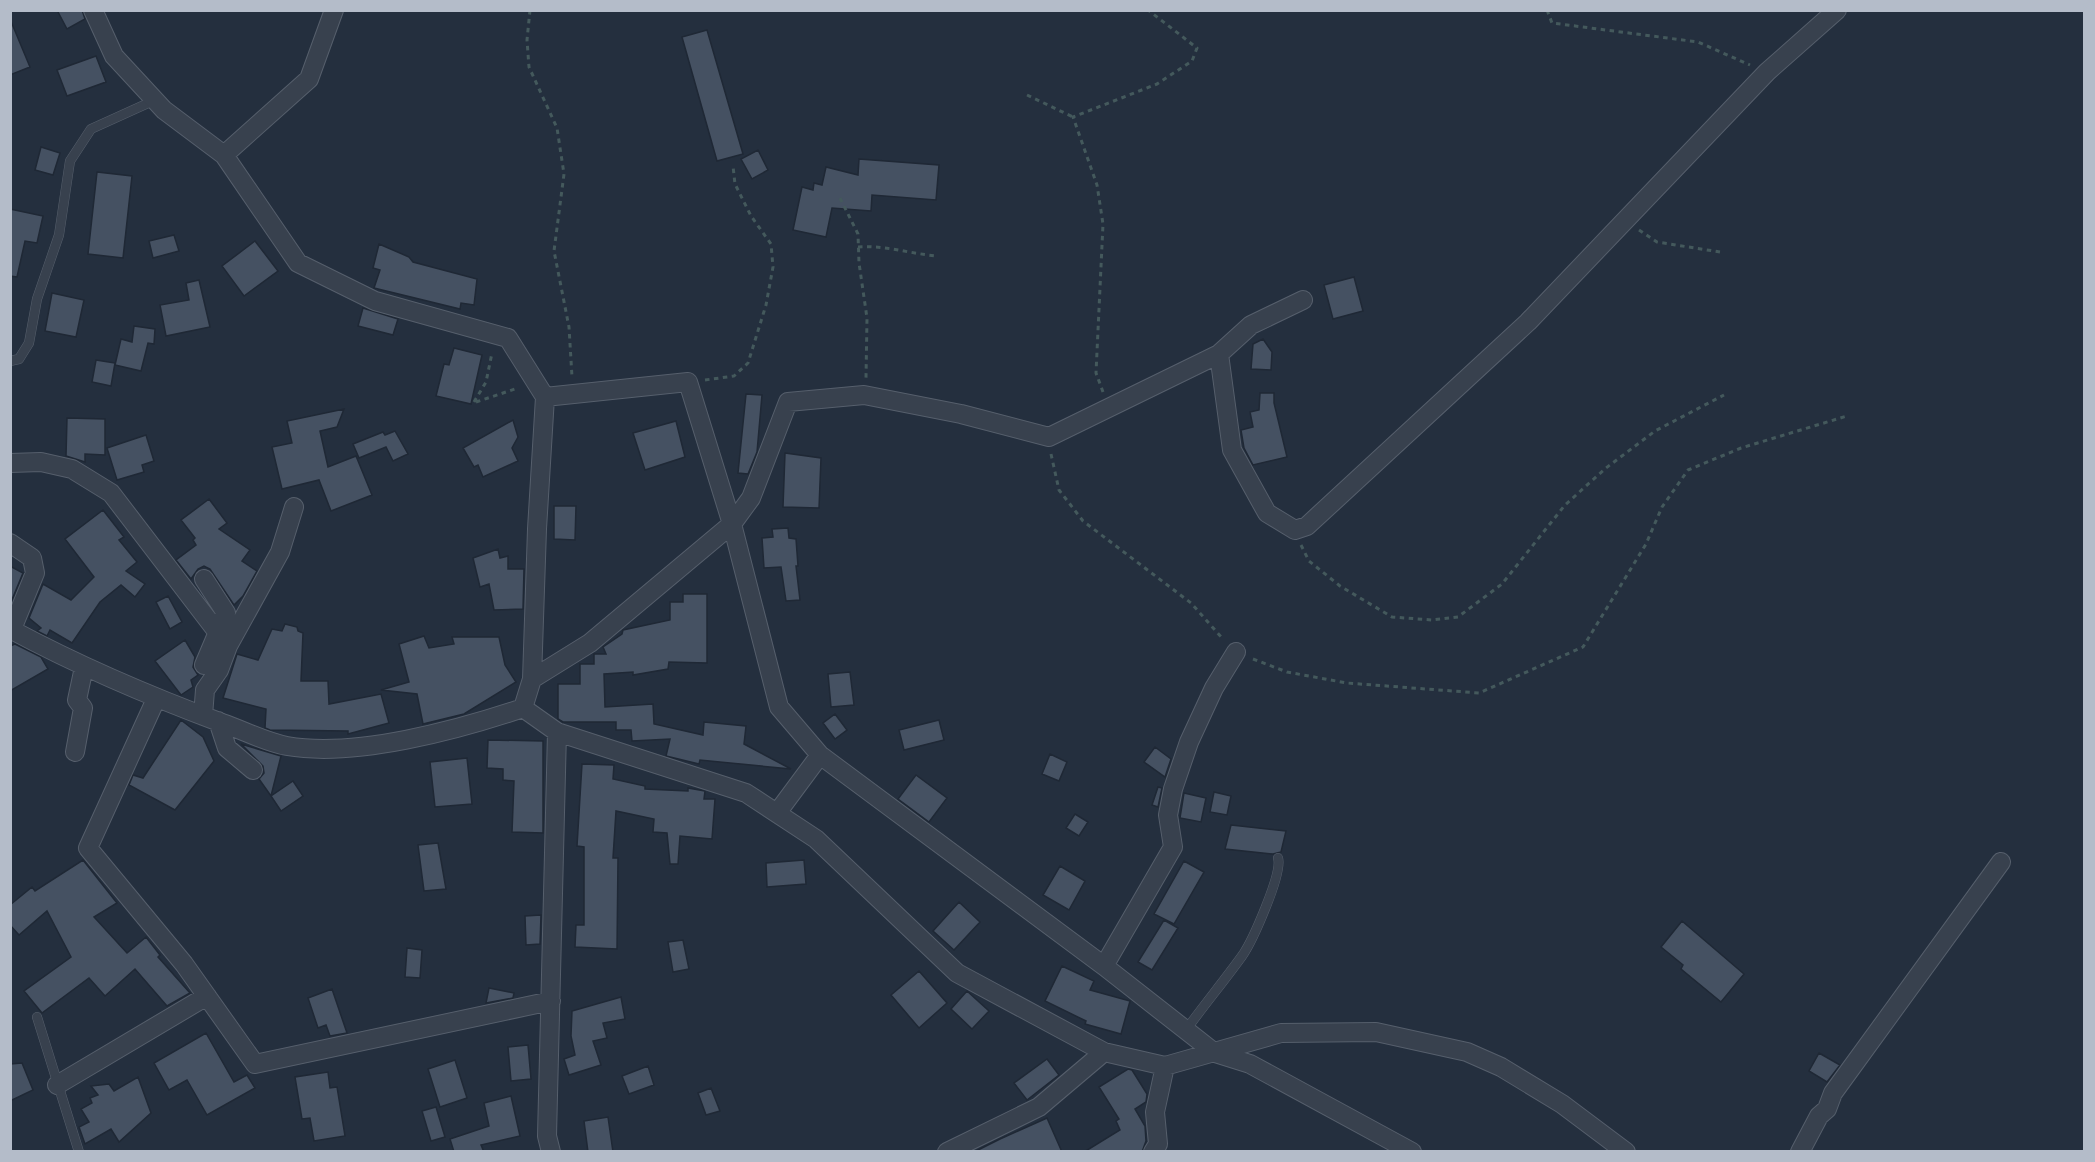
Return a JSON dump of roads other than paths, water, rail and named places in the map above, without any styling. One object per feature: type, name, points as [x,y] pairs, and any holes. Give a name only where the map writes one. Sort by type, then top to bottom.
[{"type":"street","points":[[93,10],[114,56],[155,100],[224,155],[298,263],[375,301],[508,338],[541,390],[532,679],[523,708]]},
{"type":"street","points":[[224,155],[309,79],[334,10]]},
{"type":"street","points":[[1219,354],[1232,450],[1267,513],[1294,530],[1306,526],[1528,322],[1767,72],[1837,10]]},
{"type":"street","points":[[532,679],[590,643],[732,524],[751,498],[789,402],[864,395],[961,414],[1049,437],[1219,354],[1251,325],[1302,300]]},
{"type":"street","points":[[541,390],[572,393],[688,382],[732,524],[779,707],[820,755],[1104,966],[1215,1053],[1250,1064],[1412,1152]]},
{"type":"street","points":[[10,463],[41,462],[72,469],[111,493],[221,636]]},
{"type":"street","points":[[204,665],[221,636],[280,552],[294,507]]},
{"type":"street","points":[[10,543],[32,558],[35,573],[11,629],[84,667],[156,699],[286,746],[351,748],[441,733],[523,708]]},
{"type":"street","points":[[204,579],[226,613],[221,636],[219,670],[205,690],[210,719],[227,748],[253,770]]},
{"type":"street","points":[[1104,966],[1173,847],[1168,814],[1173,789],[1189,742],[1214,688],[1236,652]]},
{"type":"street","points":[[75,752],[83,708],[77,700],[84,667]]},
{"type":"street","points":[[156,699],[88,848],[184,964],[255,1064],[550,1001]]},
{"type":"street","points":[[523,708],[556,732],[746,793],[816,839],[957,973],[1104,1052],[1165,1066],[1281,1033],[1376,1032],[1467,1052],[1501,1067],[1562,1104],[1626,1152]]},
{"type":"street","points":[[551,1152],[547,1136],[556,732]]},
{"type":"street","points":[[777,813],[820,755]]},
{"type":"street","points":[[1800,1152],[1819,1116],[1827,1109],[1833,1092],[2001,862]]},
{"type":"street","points":[[57,1085],[207,996]]},
{"type":"street","points":[[947,1152],[1039,1107],[1104,1052]]},
{"type":"street","points":[[1153,1152],[1158,1144],[1155,1112],[1165,1066]]},
{"type":"lane","points":[[10,362],[19,359],[29,343],[37,298],[59,235],[70,161],[91,129],[155,100]]},
{"type":"lane","points":[[1186,1030],[1243,955],[1274,884],[1280,864],[1278,858]]},
{"type":"lane","points":[[37,1017],[79,1152]]}]
